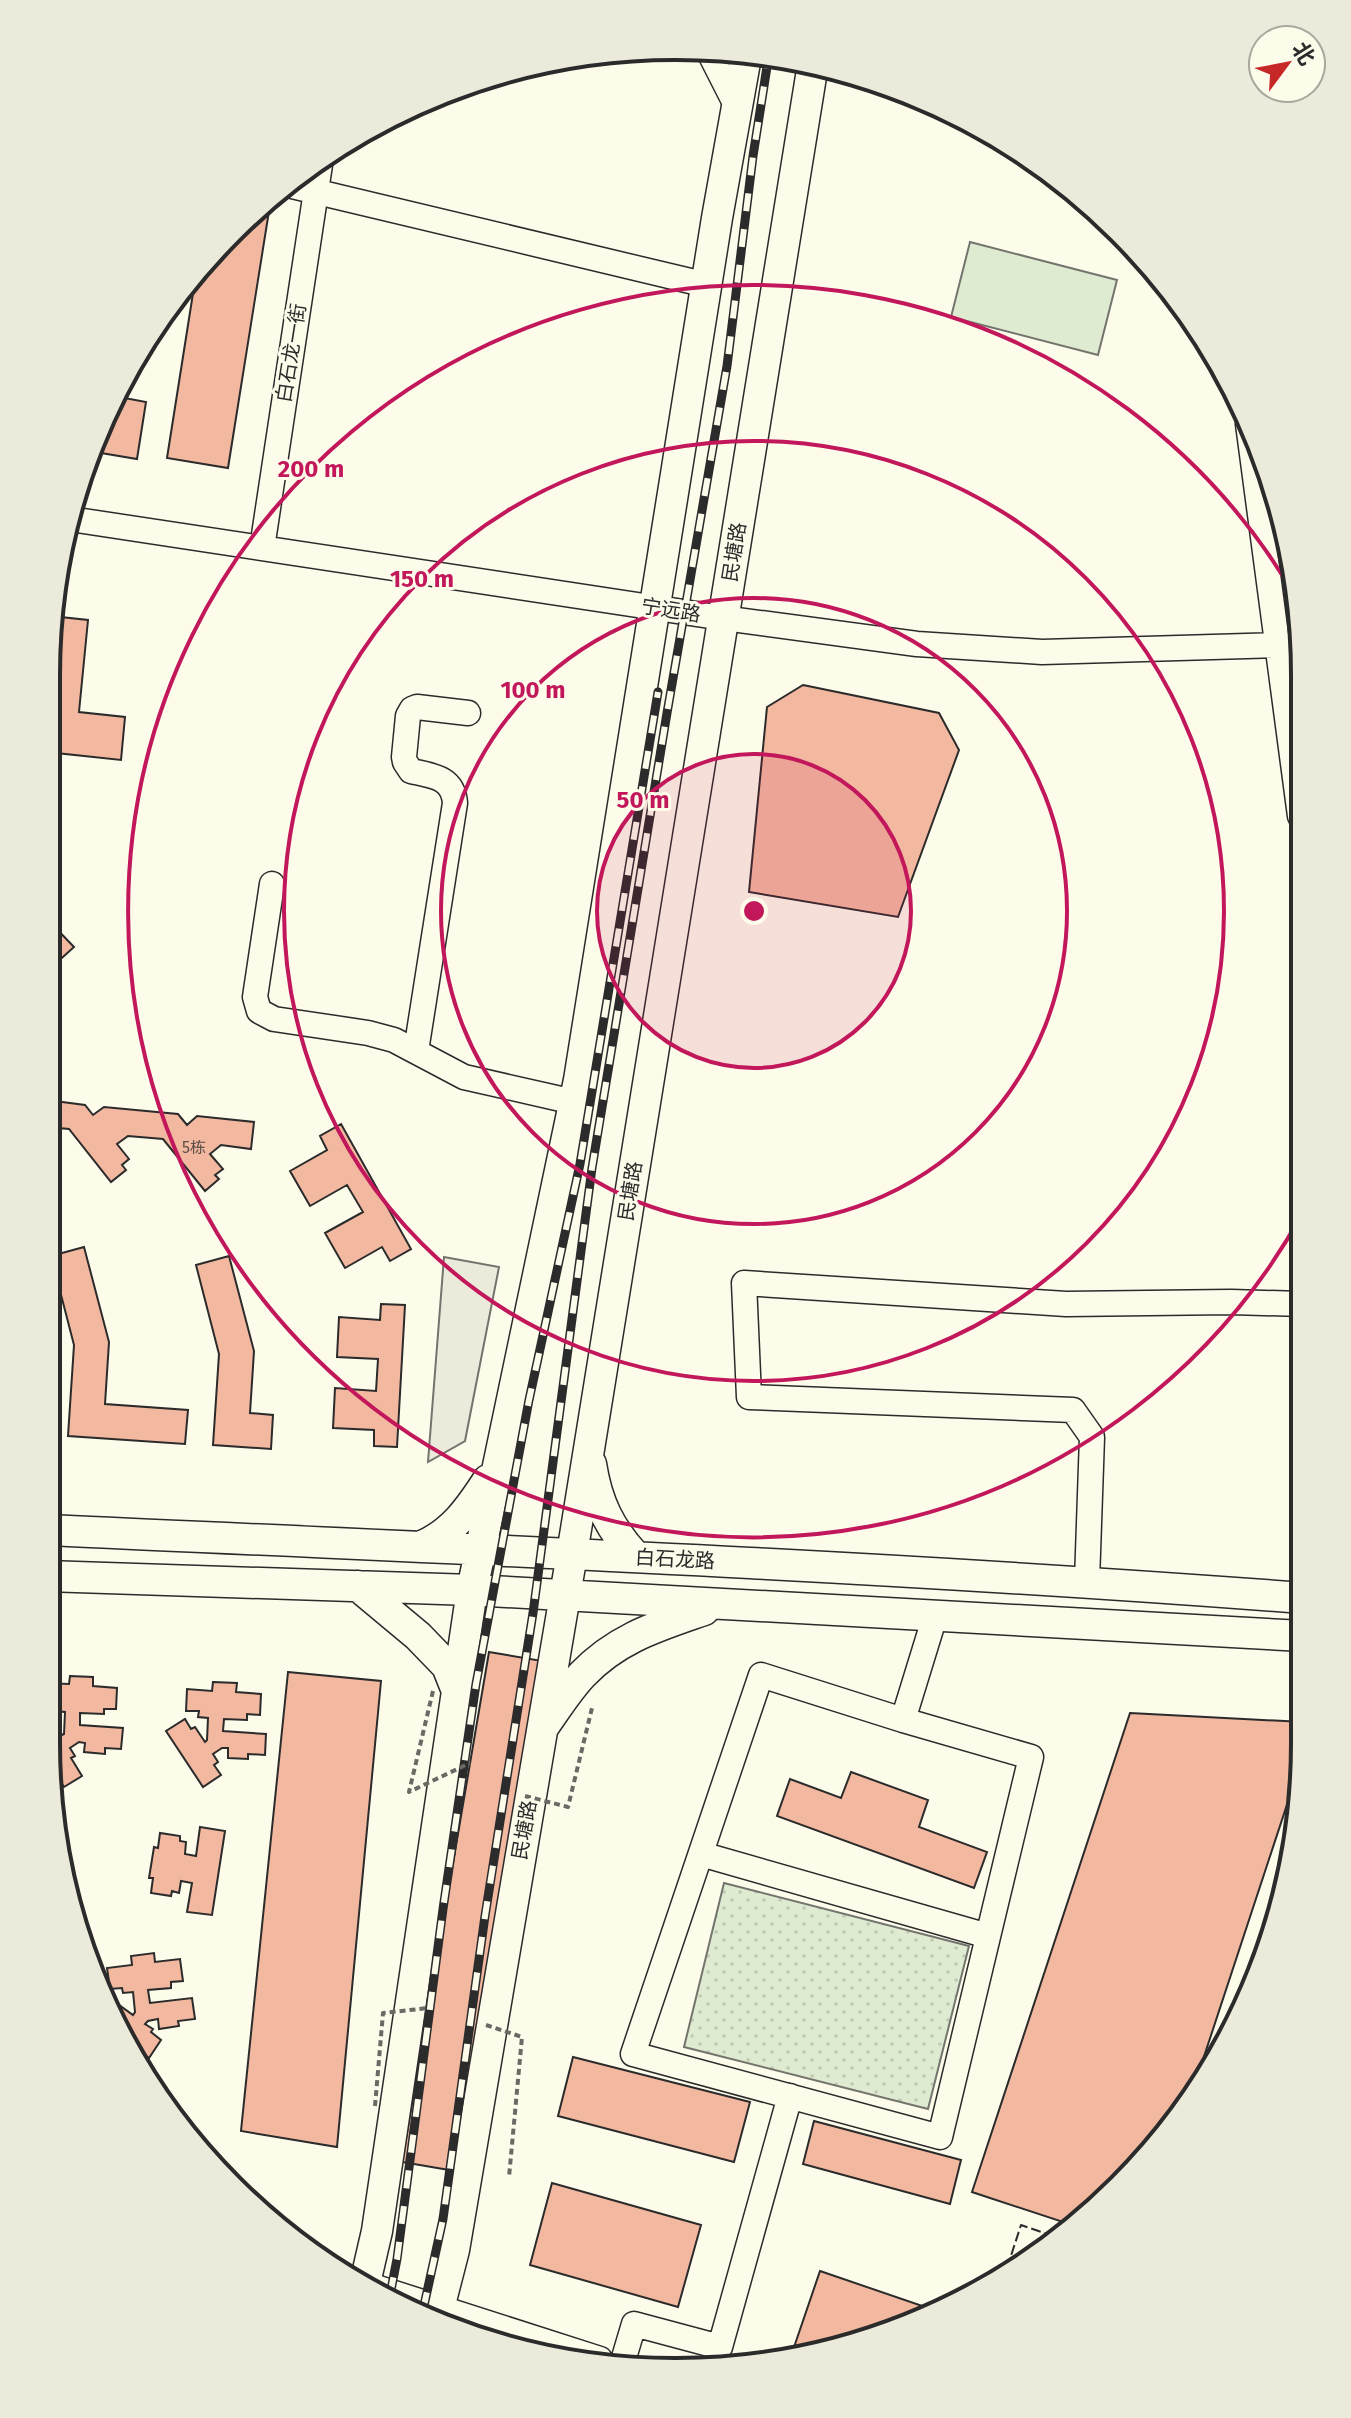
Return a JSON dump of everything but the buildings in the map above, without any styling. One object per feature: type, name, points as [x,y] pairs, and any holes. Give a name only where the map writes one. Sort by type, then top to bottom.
[{"type":"main road","points":[[445,1691],[472,1590],[574,1102],[745,64]]},
{"type":"main road","name":"民塘路","points":[[438,2310],[454,2250],[572,1554],[811,75]]},
{"type":"main road","points":[[589,1448],[594,1485],[606,1517],[617,1536],[636,1557]]},
{"type":"main road","points":[[420,1547],[433,1542],[470,1509],[498,1465]]},
{"type":"main road","name":"白石龙路","points":[[60,1531],[1087,1581],[1291,1597]]},
{"type":"main road","points":[[60,1576],[472,1590],[1291,1635]]},
{"type":"main road","points":[[358,1586],[418,1636],[447,1666],[377,2231],[366,2275]]},
{"type":"main road","points":[[541,1731],[581,1676],[607,1652],[642,1631],[720,1604]]},
{"type":"street","points":[[714,61],[737,107]]},
{"type":"street","name":"白石龙一街","points":[[262,548],[318,175]]},
{"type":"street","points":[[300,188],[707,285]]},
{"type":"street","points":[[1253,466],[1291,749]]},
{"type":"street","name":"宁远路","points":[[80,521],[901,642],[1042,652],[1277,645]]},
{"type":"street","points":[[416,1051],[455,803],[453,790],[445,780],[411,771],[405,762],[408,716],[417,707],[468,713]]},
{"type":"street","points":[[272,884],[255,997],[259,1011],[274,1019],[368,1033],[394,1040],[464,1077],[574,1102]]},
{"type":"street","points":[[1087,1581],[1092,1437],[1073,1410],[749,1397],[744,1283],[1066,1304],[1291,1304]]},
{"type":"street","points":[[903,1720],[935,1616]]},
{"type":"street","points":[[761,1675],[1031,1757],[940,2137],[633,2054],[701,1854],[761,1675]]},
{"type":"street","points":[[701,1854],[988,1936]]},
{"type":"street","points":[[625,2356],[634,2324],[720,2347],[790,2096]]},
{"type":"street","points":[[460,2318],[555,2346]]},
{"type":"path","points":[[445,1691],[409,1792],[470,1763]]},
{"type":"path","points":[[525,1796],[568,1807],[592,1708]]},
{"type":"path","points":[[375,2106],[383,2013],[428,2008]]},
{"type":"path","points":[[486,2025],[522,2037],[509,2177]]},
{"type":"green space","points":[[970,242],[1117,280],[1098,355],[951,317]]},
{"type":"green space","points":[[724,1883],[969,1946],[928,2109],[684,2047]]},
{"type":"shaded area","points":[[444,1257],[499,1267],[465,1441],[428,1462]]},
{"type":"railway","points":[[424,2304],[443,2219],[485,1916],[533,1613],[592,1168],[727,366],[767,67]]},
{"type":"railway","points":[[391,2289],[476,1684],[529,1400],[580,1164],[658,692]]},
{"type":"fence","points":[[1010,2258],[1021,2225],[1046,2234]]}]
